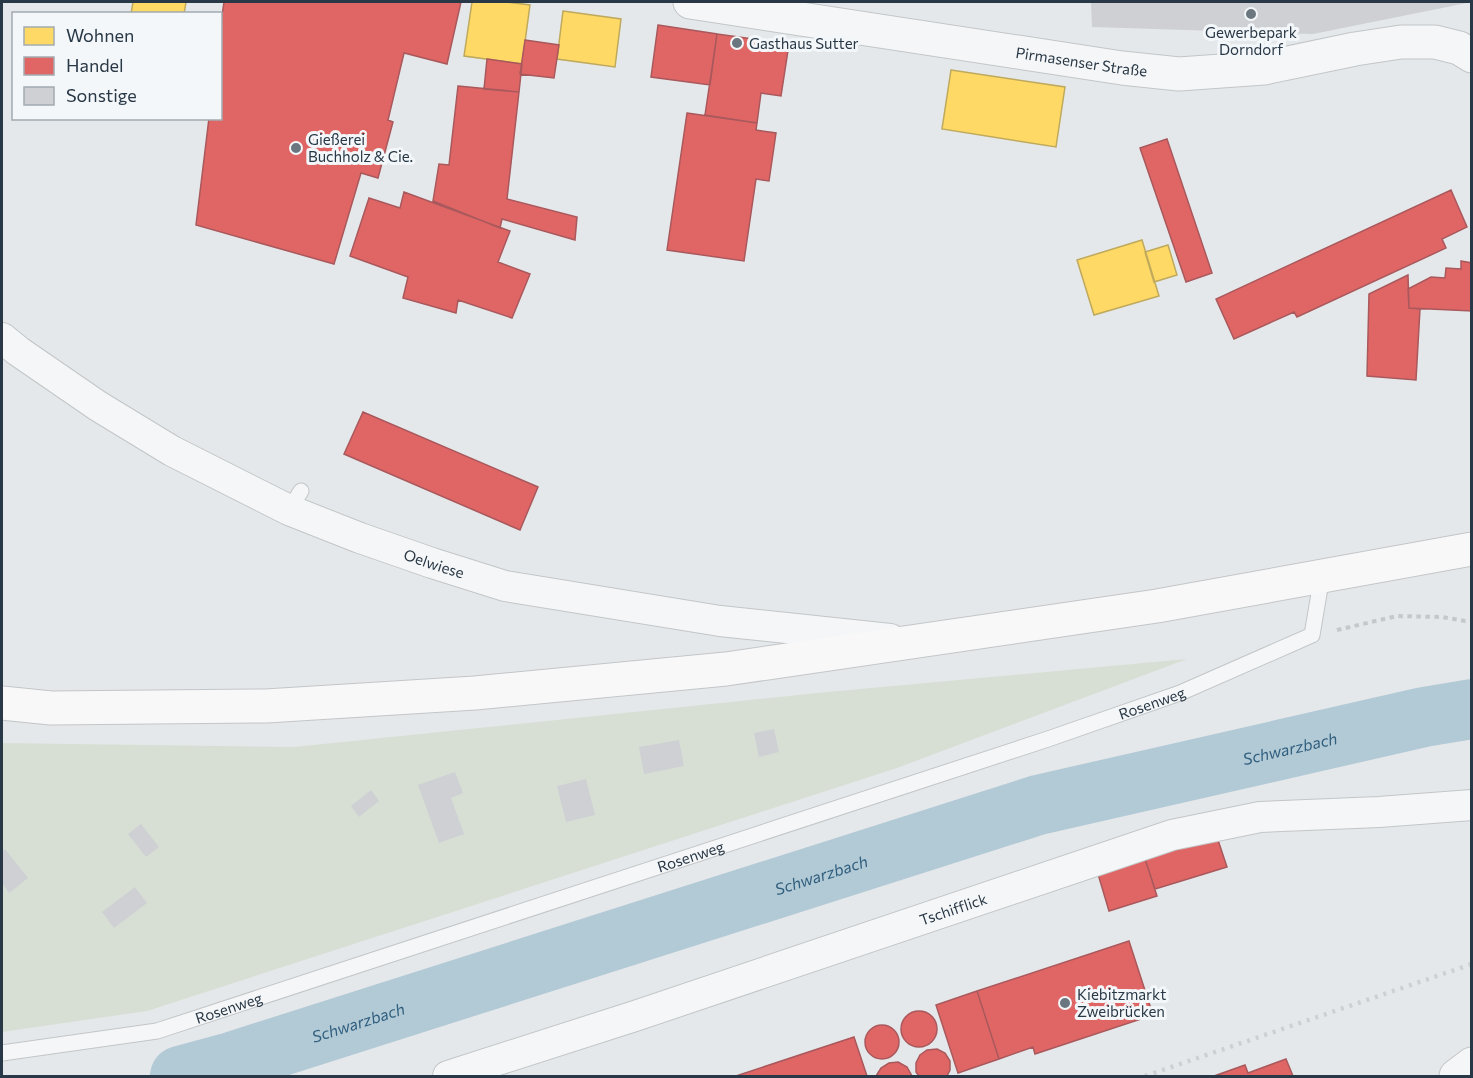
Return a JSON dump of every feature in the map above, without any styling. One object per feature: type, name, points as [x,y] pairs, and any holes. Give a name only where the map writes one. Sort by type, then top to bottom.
[{"type":"main road","points":[[2,703],[51,708],[266,706],[475,693],[726,669],[1157,606],[1472,549]]},
{"type":"street","name":"Pirmasenser Straße","points":[[690,2],[1122,68],[1179,74],[1264,68],[1401,42],[1435,42],[1459,48],[1472,56]]},
{"type":"street","name":"Oelwiese","points":[[2,338],[98,406],[172,451],[295,501],[360,538],[432,563],[505,586],[720,621],[919,641]]},
{"type":"street","name":"Tschifflick","points":[[448,1077],[1172,835],[1260,817],[1472,805]]},
{"type":"lane","points":[[1312,635],[1322,576]]},
{"type":"lane","name":"Rosenweg","points":[[2,1053],[157,1031],[1048,739],[1180,693],[1312,635]]},
{"type":"path","points":[[1312,635],[1397,616],[1442,617],[1472,621]]},
{"type":"shaded area","points":[[1187,659],[897,768],[147,1011],[2,1032],[2,743],[294,747],[817,693]]},
{"type":"building: Wohnen","points":[[133,2],[186,2],[184,12],[131,12]]},
{"type":"building: Wohnen","points":[[472,2],[507,2],[530,5],[522,64],[464,56]]},
{"type":"building: Wohnen","points":[[563,11],[621,19],[615,67],[557,59]]},
{"type":"building: Wohnen","points":[[951,70],[1065,87],[1056,147],[942,129]]},
{"type":"building: Wohnen","points":[[1142,240],[1159,296],[1094,315],[1077,260]]},
{"type":"building: Wohnen","points":[[1168,245],[1177,275],[1154,282],[1145,252]]},
{"type":"building: Handel","name":"Gießerei Buchholz & Cie.","points":[[224,2],[461,2],[447,64],[404,53],[388,120],[393,122],[378,178],[361,173],[334,264],[196,225],[209,120],[222,120]]},
{"type":"building: Handel","points":[[658,25],[717,34],[710,85],[651,77]]},
{"type":"building: Handel","points":[[717,34],[789,44],[781,96],[761,93],[757,123],[705,115]]},
{"type":"building: Handel","points":[[525,40],[559,45],[554,78],[520,74]]},
{"type":"building: Handel","points":[[487,59],[522,64],[519,92],[484,89]]},
{"type":"building: Handel","points":[[458,86],[519,92],[507,199],[577,217],[575,240],[502,219],[500,228],[433,201],[439,164],[449,165]]},
{"type":"building: Handel","points":[[687,113],[757,123],[756,130],[776,133],[769,181],[756,179],[744,261],[667,250]]},
{"type":"building: Handel","points":[[1167,139],[1212,273],[1186,282],[1140,148]]},
{"type":"building: Handel","points":[[1451,190],[1467,227],[1442,239],[1446,248],[1297,317],[1294,312],[1234,339],[1216,299]]},
{"type":"building: Handel","points":[[404,192],[510,231],[498,262],[530,274],[512,318],[458,300],[456,313],[403,298],[408,277],[350,256],[369,198],[400,208]]},
{"type":"building: Handel","points":[[1461,261],[1472,263],[1472,311],[1409,308],[1408,289],[1431,277],[1445,278],[1446,268],[1461,269]]},
{"type":"building: Handel","points":[[1408,275],[1409,308],[1420,309],[1416,380],[1367,376],[1369,294]]},
{"type":"building: Handel","points":[[363,412],[538,487],[520,530],[344,454]]},
{"type":"building: Handel","points":[[1217,837],[1227,867],[1155,889],[1145,859]]},
{"type":"building: Handel","points":[[1145,859],[1157,896],[1109,911],[1098,874]]},
{"type":"building: Handel","name":"Kiebitzmarkt Zweibrücken","points":[[1129,941],[1153,1015],[1035,1054],[1033,1047],[999,1059],[977,991]]},
{"type":"building: Handel","points":[[977,991],[999,1059],[958,1073],[936,1005]]},
{"type":"building: Handel","points":[[919,1011],[932,1016],[937,1029],[932,1042],[919,1047],[906,1042],[901,1029],[906,1016]]},
{"type":"building: Handel","points":[[882,1025],[894,1030],[899,1042],[894,1054],[882,1059],[870,1054],[865,1042],[870,1030]]},
{"type":"building: Handel","points":[[854,1037],[867,1076],[736,1076]]},
{"type":"building: Handel","points":[[937,1049],[945,1053],[950,1061],[947,1076],[919,1076],[916,1072],[916,1063],[920,1055],[927,1050]]},
{"type":"building: Handel","points":[[1286,1059],[1293,1076],[1214,1076],[1245,1065],[1248,1073]]},
{"type":"building: Handel","points":[[898,1062],[907,1067],[912,1076],[876,1076],[881,1068],[889,1063]]},
{"type":"building: Sonstige","name":"Gewerbepark Dorndorf","points":[[1091,2],[1467,3],[1313,34],[1092,27]]},
{"type":"building: Sonstige","points":[[774,729],[779,752],[759,757],[754,733]]},
{"type":"building: Sonstige","points":[[679,740],[684,766],[644,774],[639,747]]},
{"type":"building: Sonstige","points":[[455,772],[463,793],[451,798],[464,834],[439,843],[418,785]]},
{"type":"building: Sonstige","points":[[586,779],[595,815],[566,822],[557,786]]},
{"type":"building: Sonstige","points":[[371,790],[379,801],[359,817],[351,806]]},
{"type":"building: Sonstige","points":[[141,824],[159,847],[146,857],[128,834]]},
{"type":"building: Sonstige","points":[[5,849],[28,878],[9,893],[2,883],[2,852]]},
{"type":"building: Sonstige","points":[[135,887],[147,903],[114,928],[102,912]]},
{"type":"waterway","name":"Schwarzbach","points":[[180,1076],[228,1063],[1038,805],[1424,717],[1472,709]]},
{"type":"railway","points":[[1145,1076],[1472,964]]},
{"type":"place","name":"Gewerbepark Dorndorf","points":[[1251,14]]},
{"type":"place","name":"Gasthaus Sutter","points":[[737,43]]},
{"type":"place","name":"Gießerei Buchholz & Cie.","points":[[296,148]]},
{"type":"place","name":"Kiebitzmarkt Zweibrücken","points":[[1065,1003]]}]
